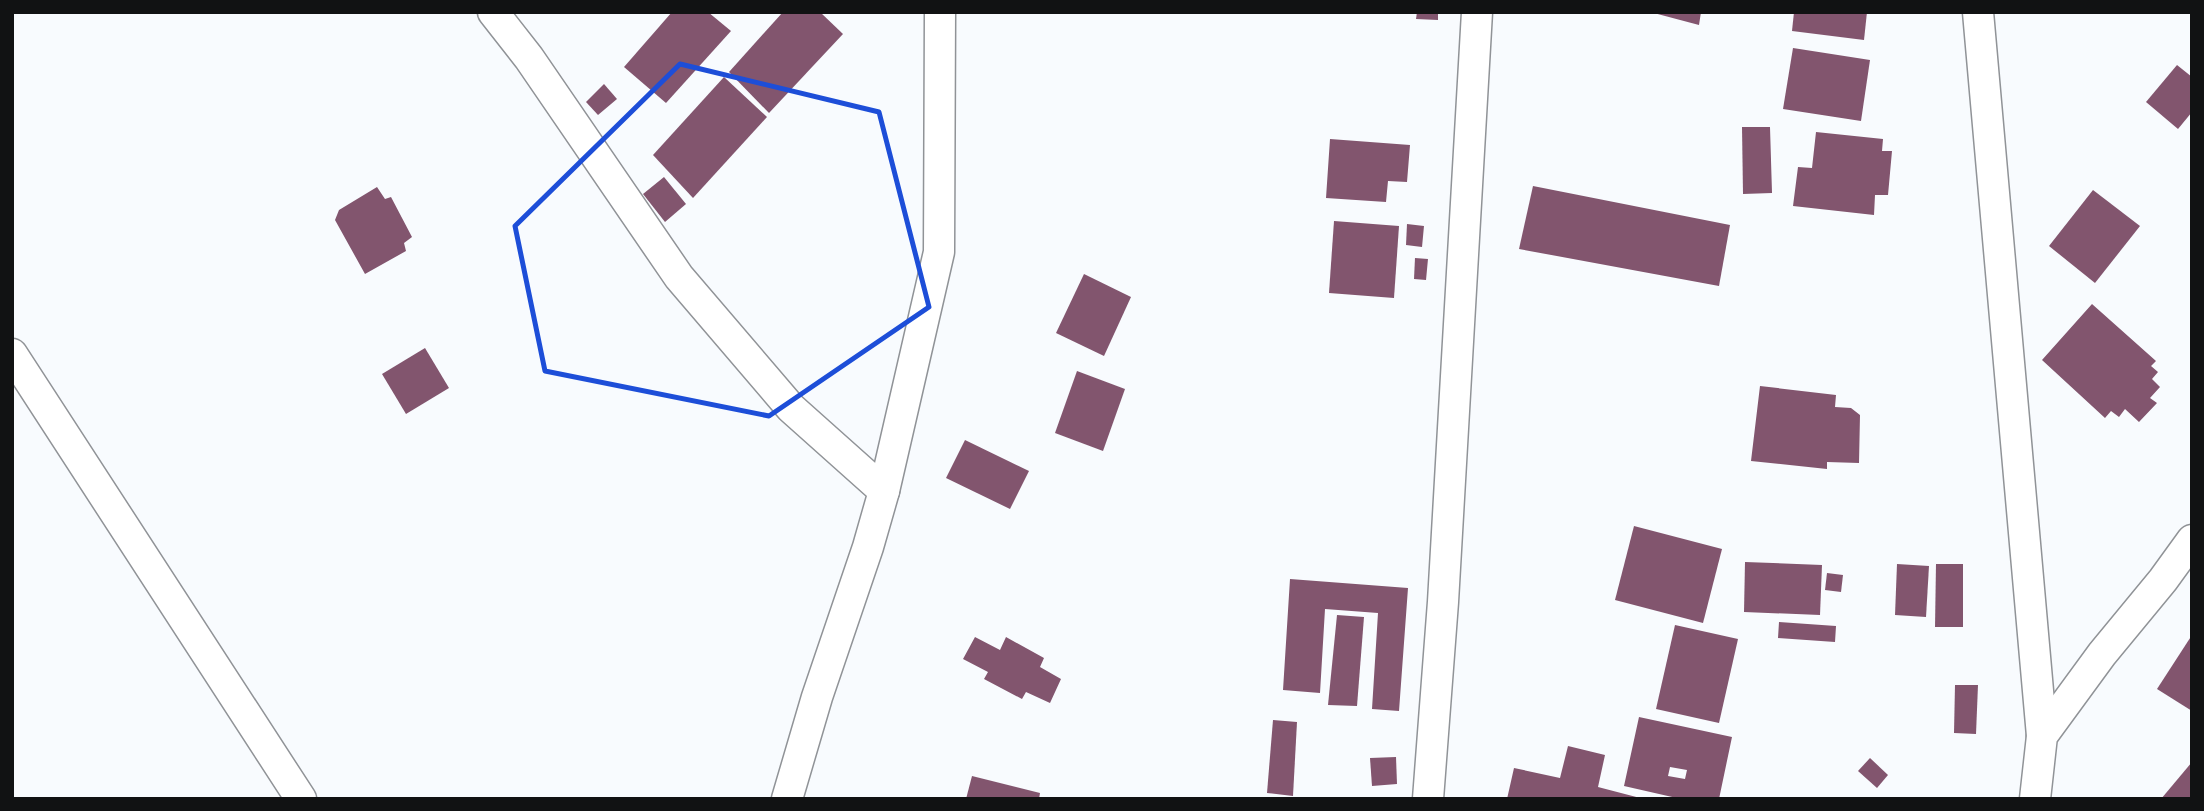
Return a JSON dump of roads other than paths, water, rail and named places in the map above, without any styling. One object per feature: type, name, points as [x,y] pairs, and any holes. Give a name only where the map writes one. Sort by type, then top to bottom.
[{"type":"street","points":[[493,12],[529,58],[679,277],[791,408],[884,491]]},
{"type":"street","points":[[787,799],[884,491],[939,252],[940,12]]},
{"type":"street","points":[[1428,799],[1444,588],[1477,12]]},
{"type":"street","points":[[1978,12],[2042,736],[2035,799]]},
{"type":"street","points":[[12,354],[301,799]]},
{"type":"street","points":[[2042,736],[2102,654],[2192,540]]}]
